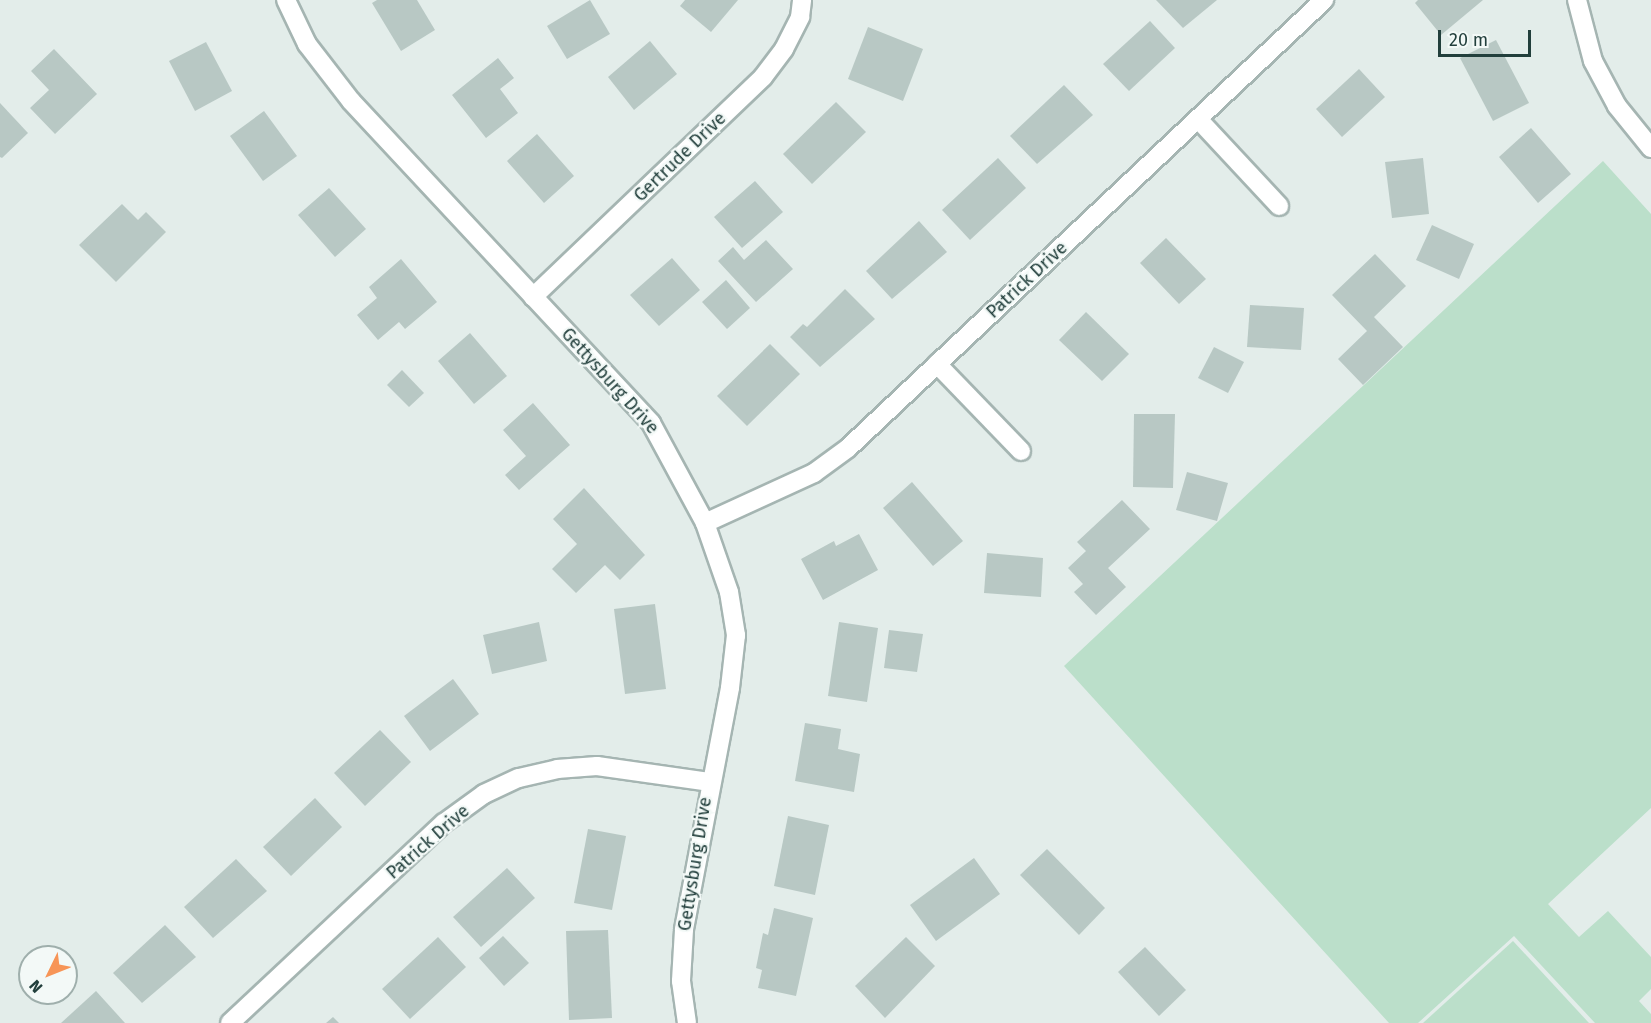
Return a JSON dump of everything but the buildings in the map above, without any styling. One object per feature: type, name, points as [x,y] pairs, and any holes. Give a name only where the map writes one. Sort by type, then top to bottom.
[{"type":"street","name":"Gettysburg Drive","points":[[286,0],[307,44],[351,101],[651,423],[705,523],[729,592],[736,635],[730,688],[709,782],[684,930],[681,981],[687,1023]]},
{"type":"street","name":"Gertrude Drive","points":[[533,297],[763,77],[784,49],[800,17],[802,0]]},
{"type":"street","name":"Patrick Drive","points":[[705,523],[814,473],[848,448],[1324,0]]},
{"type":"street","points":[[1577,0],[1593,62],[1617,106],[1651,148]]},
{"type":"street","points":[[1197,119],[1279,206]]},
{"type":"street","points":[[937,364],[1021,451]]},
{"type":"street","name":"Patrick Drive","points":[[230,1023],[444,823],[484,794],[519,778],[557,769],[597,766],[709,782]]},
{"type":"green space","points":[[1603,161],[1651,214],[1651,808],[1548,904],[1579,937],[1608,911],[1651,957],[1651,989],[1639,1001],[1651,1014],[1651,1023],[1595,1023],[1514,936],[1418,1023],[1389,1023],[1064,666]]},
{"type":"green space","points":[[1513,941],[1589,1023],[1423,1023]]}]
